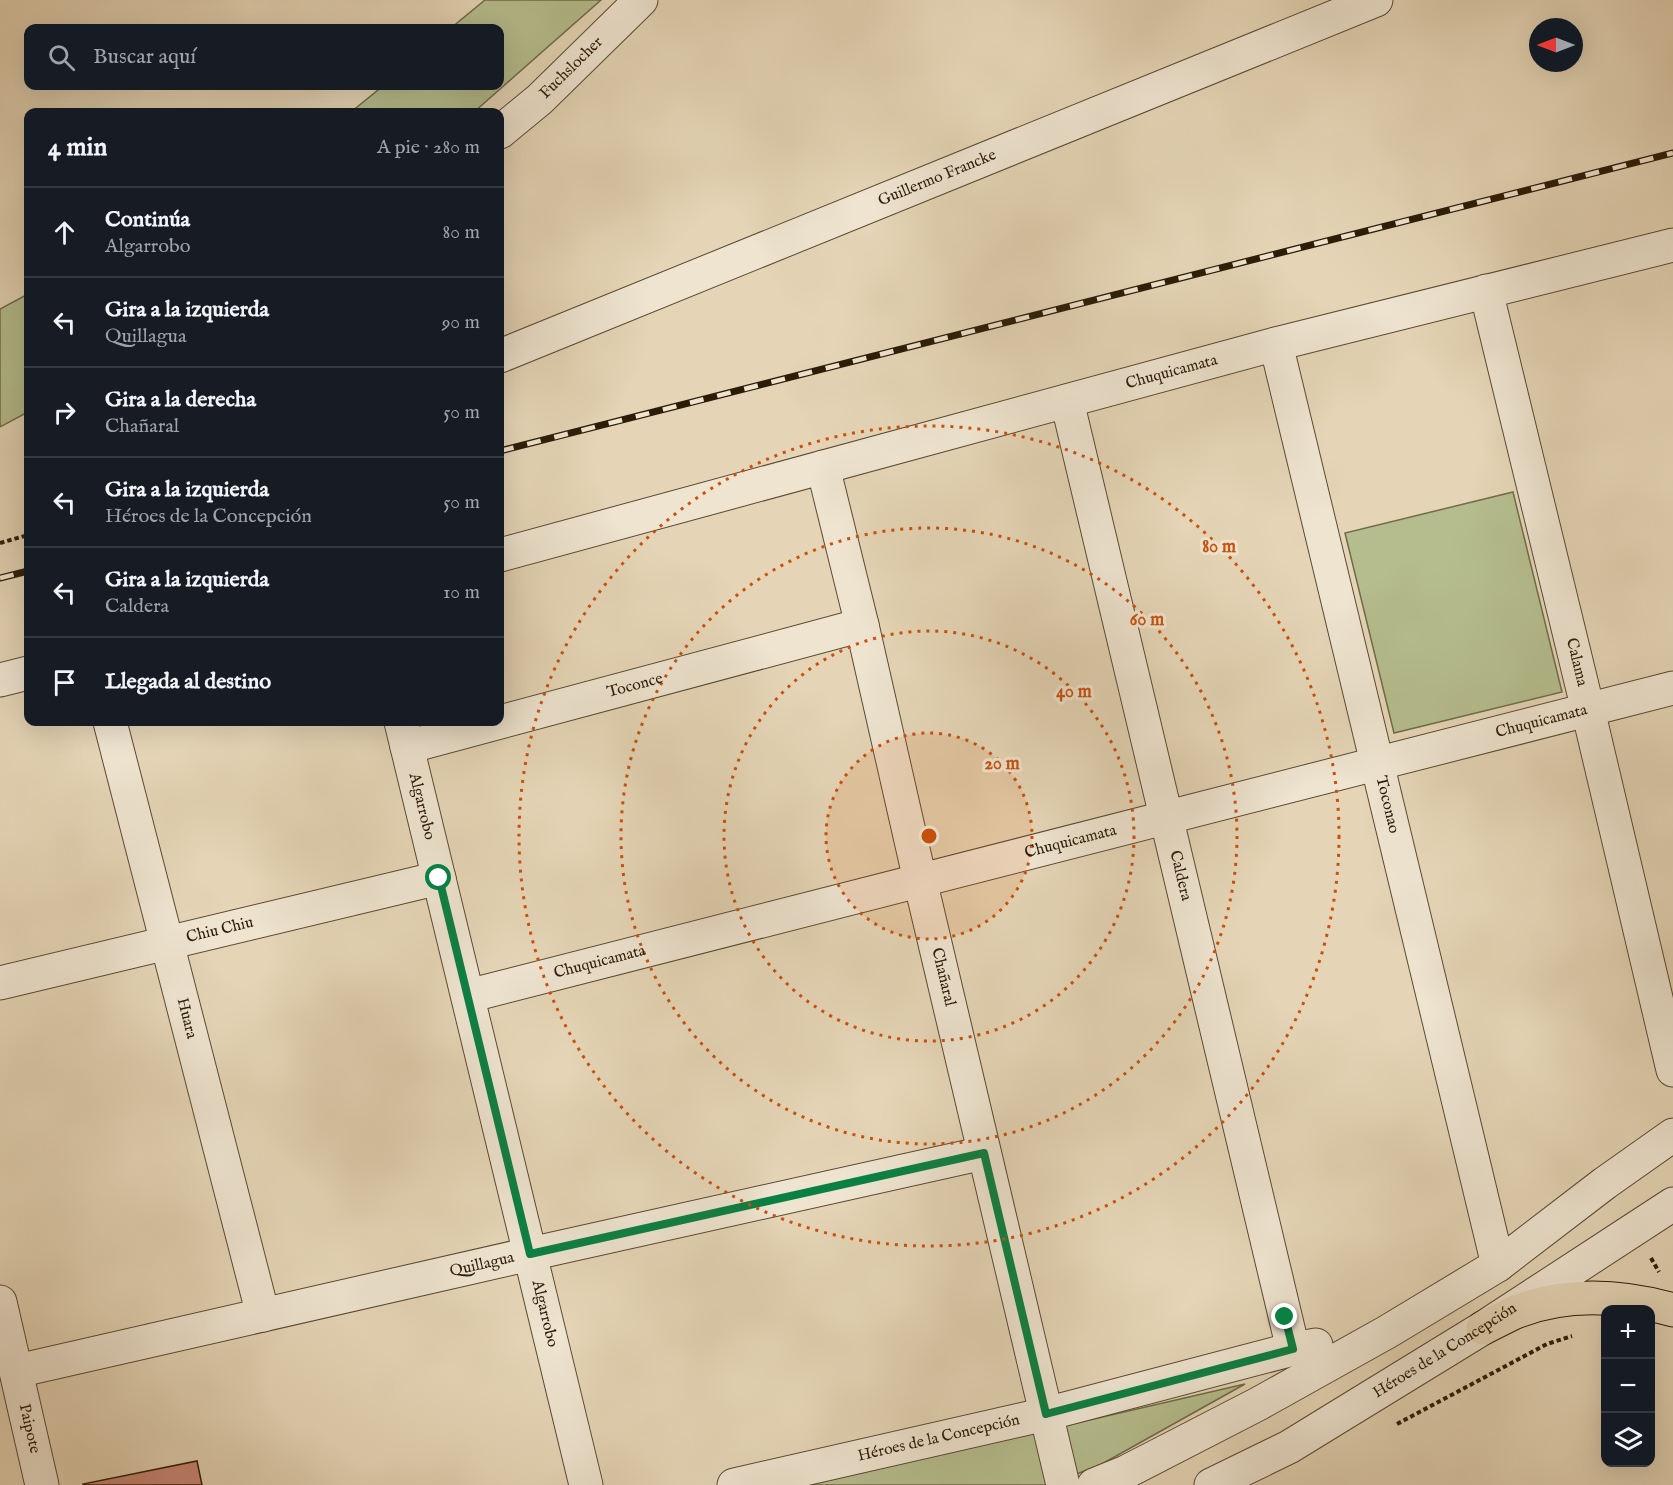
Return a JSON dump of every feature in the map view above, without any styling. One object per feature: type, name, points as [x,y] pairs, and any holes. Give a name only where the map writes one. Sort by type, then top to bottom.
[{"type":"main road","points":[[1484,1328],[1514,1313],[1547,1303],[1581,1298],[1616,1298],[1649,1303],[1673,1310]]},
{"type":"street","name":"Fuchslocher","points":[[504,129],[540,99],[641,0]]},
{"type":"street","name":"Guillermo Francke","points":[[504,354],[1376,0]]},
{"type":"street","name":"Chuquicamata","points":[[504,554],[1276,344],[1673,245]]},
{"type":"street","name":"Calama","points":[[1486,291],[1673,1070]]},
{"type":"street","name":"Toconao","points":[[1276,344],[1498,1265]]},
{"type":"street","name":"Caldera","points":[[1067,401],[1293,1349]]},
{"type":"street","name":"Chañaral","points":[[823,467],[1063,1485]]},
{"type":"street","name":"Toconce","points":[[504,710],[862,625]]},
{"type":"street","points":[[0,680],[24,674]]},
{"type":"street","name":"Chuquicamata","points":[[468,996],[1673,688]]},
{"type":"street","name":"Huara","points":[[111,726],[263,1315]]},
{"type":"street","name":"Toconce","points":[[404,734],[438,726]]},
{"type":"street","name":"Algarrobo","points":[[404,734],[586,1485]]},
{"type":"street","name":"Chiu Chiu","points":[[0,983],[439,878]]},
{"type":"street","name":"Héroes de la Concepción","points":[[1094,1485],[1126,1472],[1258,1404],[1387,1332],[1498,1265],[1605,1183],[1673,1135]]},
{"type":"street","name":"Quillagua","points":[[17,1371],[984,1153]]},
{"type":"street","name":"Héroes de la Concepción","points":[[1211,1485],[1289,1447],[1484,1328],[1673,1204]]},
{"type":"street","name":"Paipote","points":[[0,1302],[42,1485]]},
{"type":"street","name":"Héroes de la Concepción","points":[[734,1485],[1046,1414],[1293,1349],[1387,1332]]},
{"type":"path","points":[[0,543],[24,536]]},
{"type":"path","points":[[1388,1429],[1547,1344],[1579,1335]]},
{"type":"green space","points":[[485,0],[601,0],[504,86],[504,24],[456,24]]},
{"type":"green space","points":[[378,90],[499,90],[479,108],[356,108]]},
{"type":"green space","points":[[24,296],[24,414],[0,427],[0,309]]},
{"type":"green space","points":[[1513,492],[1562,692],[1394,733],[1345,533]]},
{"type":"green space","points":[[1245,1384],[1100,1465],[1048,1485],[808,1485]]},
{"type":"building","points":[[197,1461],[202,1485],[83,1485],[83,1484]]},
{"type":"railway","points":[[504,450],[1673,153]]},
{"type":"railway","points":[[0,578],[24,572]]},
{"type":"route","points":[[439,878],[530,1254],[984,1153],[1046,1414],[1293,1349],[1285,1317]]}]
